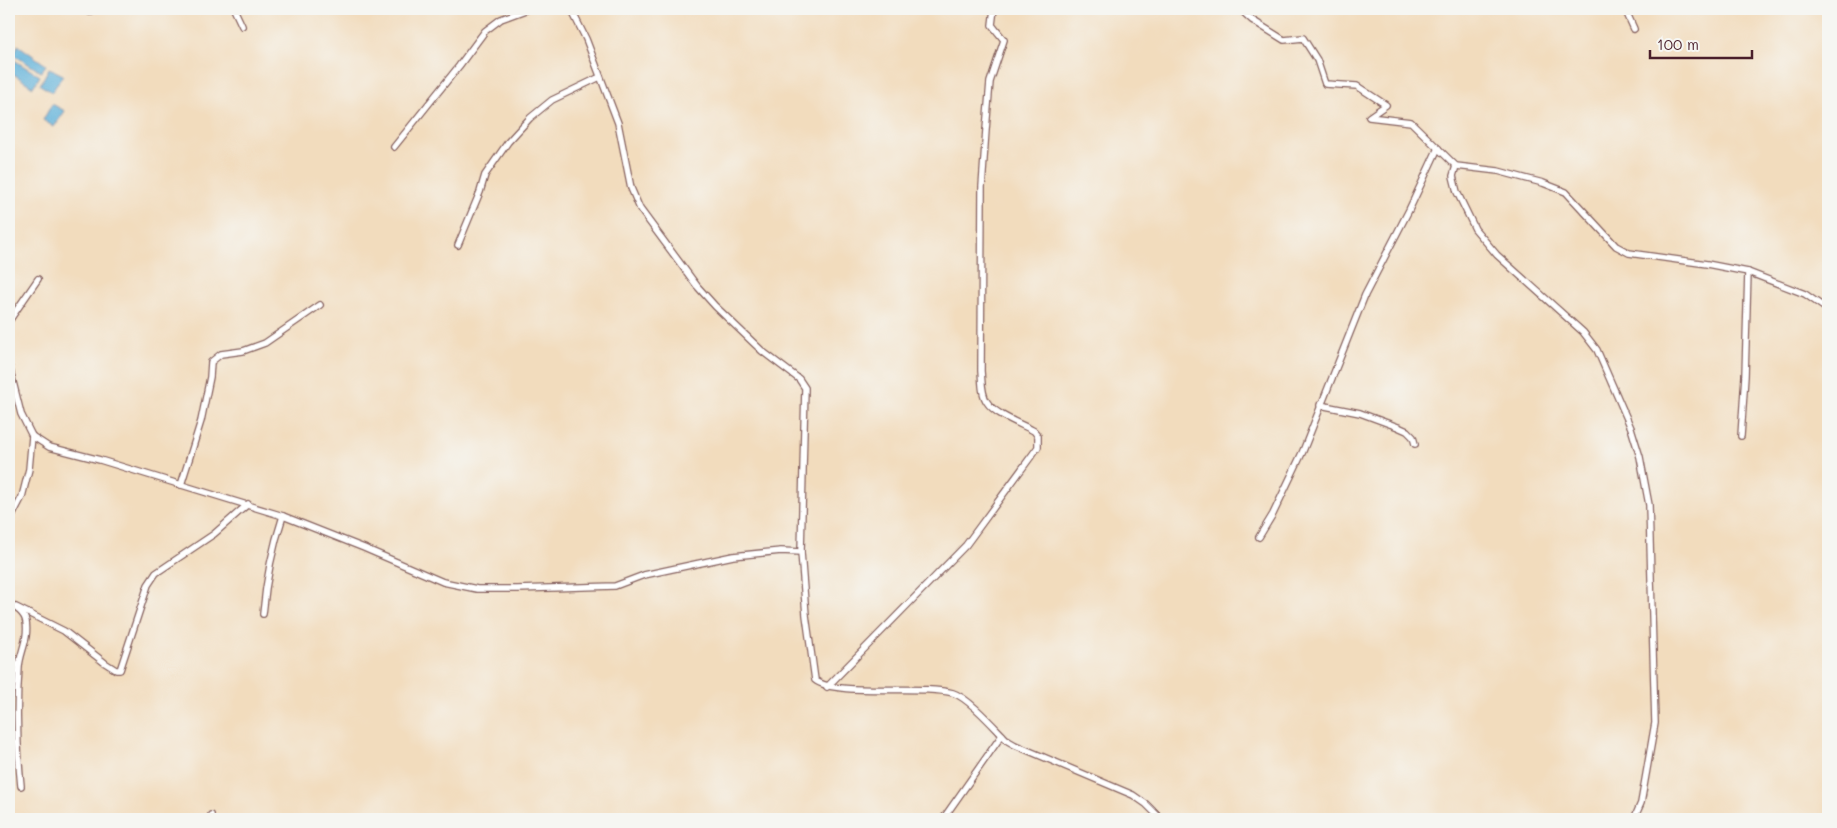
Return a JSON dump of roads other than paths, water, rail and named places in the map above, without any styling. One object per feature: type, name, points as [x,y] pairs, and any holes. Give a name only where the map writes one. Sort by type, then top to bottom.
[{"type":"street","points":[[234,9],[242,26]]},
{"type":"street","points":[[394,147],[485,31],[501,19],[528,9]]},
{"type":"street","points":[[571,9],[586,39],[618,123],[624,147],[630,188],[640,209],[697,286],[732,324],[762,351],[803,383],[805,388],[801,552],[815,680],[827,687],[904,689],[953,693],[963,699],[1015,745],[1133,794],[1161,819]]},
{"type":"street","points":[[827,687],[966,544],[1038,447],[1038,436],[1034,432],[994,410],[987,402],[984,396],[981,371],[982,204],[986,130],[990,82],[1004,40],[992,25],[994,9]]},
{"type":"street","points":[[1240,9],[1252,20],[1284,40],[1302,38],[1317,60],[1326,84],[1357,86],[1386,105],[1369,117],[1411,122],[1456,166],[1498,171],[1543,183],[1566,192],[1616,246],[1629,253],[1748,272],[1805,294],[1828,310]]},
{"type":"street","points":[[1626,9],[1634,28]]},
{"type":"street","points":[[458,246],[485,175],[508,142],[530,118],[552,100],[600,77]]},
{"type":"street","points":[[1259,537],[1273,514],[1303,451],[1365,295],[1409,210],[1438,148]]},
{"type":"street","points":[[1456,166],[1453,176],[1457,192],[1465,213],[1475,229],[1497,256],[1578,328],[1594,346],[1621,404],[1640,457],[1649,505],[1655,723],[1641,803],[1634,819]]},
{"type":"street","points":[[1741,436],[1746,376],[1748,272]]},
{"type":"street","points":[[9,321],[38,279]]},
{"type":"street","points":[[181,485],[201,421],[210,377],[211,362],[221,354],[243,351],[265,343],[320,305]]},
{"type":"street","points":[[9,366],[21,414],[32,436],[29,470],[22,497],[9,522]]},
{"type":"street","points":[[9,390],[16,388]]},
{"type":"street","points":[[1320,405],[1360,413],[1398,427],[1407,431],[1413,437],[1415,444]]},
{"type":"street","points":[[32,436],[50,446],[283,516],[443,582],[477,589],[615,586],[644,576],[733,556],[801,552]]},
{"type":"street","points":[[9,604],[64,631],[105,663],[116,670],[120,670],[148,585],[156,573],[214,534],[248,504]]},
{"type":"street","points":[[263,614],[266,580],[274,544],[283,516]]},
{"type":"street","points":[[16,607],[26,620],[27,638],[19,665],[17,742],[21,786]]},
{"type":"street","points":[[9,662],[19,665]]},
{"type":"street","points":[[943,819],[1002,735]]},
{"type":"water","points":[[18,45],[46,65],[41,72],[14,55]]},
{"type":"water","points":[[12,59],[40,76],[33,87],[9,71]]},
{"type":"water","points":[[49,68],[63,75],[52,92],[40,85]]},
{"type":"water","points":[[52,104],[65,111],[54,127],[43,120]]}]
